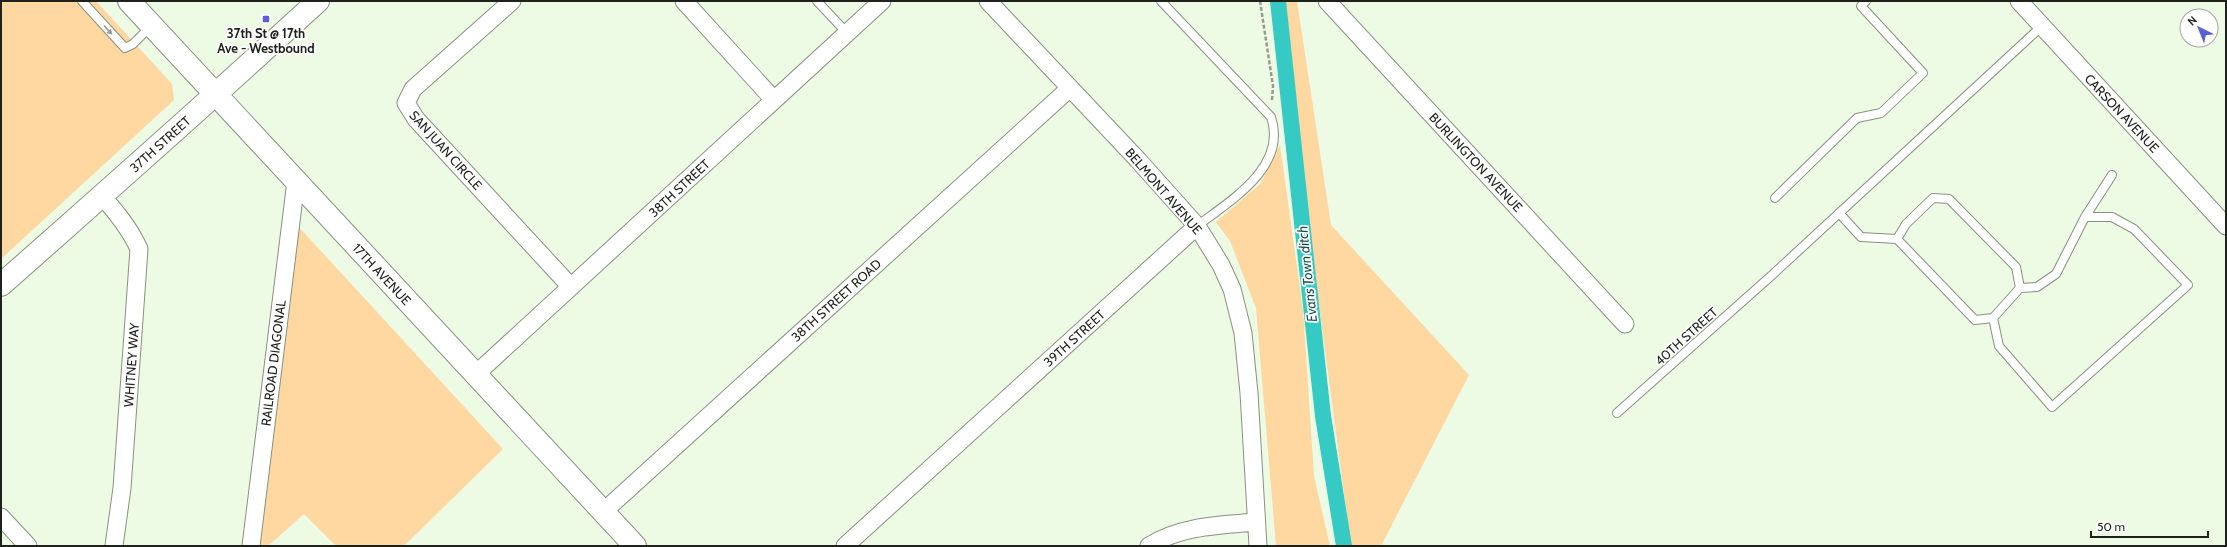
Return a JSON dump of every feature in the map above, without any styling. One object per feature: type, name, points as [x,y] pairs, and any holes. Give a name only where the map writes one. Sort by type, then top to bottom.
[{"type":"main road","name":"17TH AVENUE","points":[[129,1],[635,546]]},
{"type":"main road","name":"37TH STREET","points":[[1,285],[216,95],[318,1]]},
{"type":"street","name":"SAN JUAN CIRCLE","points":[[512,1],[413,89],[406,103],[416,118],[571,287]]},
{"type":"street","points":[[684,1],[774,100]]},
{"type":"street","name":"38TH STREET","points":[[476,374],[882,1]]},
{"type":"street","name":"BELMONT AVENUE","points":[[988,1],[1138,160],[1197,226],[1221,264],[1232,289],[1242,333],[1249,393],[1255,522],[1258,546]]},
{"type":"street","name":"BURLINGTON AVENUE","points":[[1327,1],[1626,324]]},
{"type":"street","name":"CARSON AVENUE","points":[[2019,1],[2226,226]]},
{"type":"street","name":"38TH STREET ROAD","points":[[603,512],[1070,88]]},
{"type":"street","name":"RAILROAD DIAGONAL","points":[[251,546],[296,181]]},
{"type":"street","name":"WHITNEY WAY","points":[[102,196],[134,236],[139,250],[122,488],[114,546]]},
{"type":"street","name":"39TH STREET","points":[[846,546],[1197,226]]},
{"type":"street","points":[[1,517],[28,546]]},
{"type":"street","points":[[1149,546],[1178,532],[1220,525],[1255,522]]},
{"type":"lane","points":[[82,1],[126,48],[133,44],[152,25]]},
{"type":"lane","points":[[817,1],[847,33]]},
{"type":"lane","points":[[1161,1],[1271,117]]},
{"type":"lane","points":[[1775,198],[1857,118],[1881,113],[1923,73],[1861,6],[1866,1]]},
{"type":"lane","name":"40TH STREET","points":[[1617,413],[1771,276],[2042,26]]},
{"type":"lane","name":"39TH STREET","points":[[1197,226],[1236,197],[1260,173],[1272,151],[1275,129],[1271,117]]},
{"type":"lane","points":[[1839,213],[1861,237],[1898,239],[1975,320],[1993,318],[2020,288],[2037,287],[2056,274],[2085,216],[2112,175]]},
{"type":"lane","points":[[1898,239],[1906,224],[1933,198],[1949,199],[2016,267],[2020,288]]},
{"type":"lane","points":[[1993,318],[1999,346],[2052,407],[2188,285],[2134,229],[2112,217],[2085,216]]},
{"type":"path","points":[[1260,1],[1273,86],[1271,117]]},
{"type":"shaded area","points":[[1,1],[96,1],[172,84],[174,100],[1,259]]},
{"type":"shaded area","points":[[1283,1],[1297,1],[1331,225],[1469,375],[1381,546],[1351,546],[1304,191]]},
{"type":"shaded area","points":[[1280,145],[1303,310],[1314,476],[1330,546],[1276,546],[1256,308],[1230,241],[1216,222],[1260,184]]},
{"type":"shaded area","points":[[297,225],[503,449],[404,546],[336,546],[304,514],[268,546],[258,546]]},
{"type":"waterway","name":"Evans Town ditch","points":[[1278,1],[1323,416],[1344,546]]},
{"type":"place","name":"37th St @ 17th Ave - Westbound","points":[[266,19]]}]
